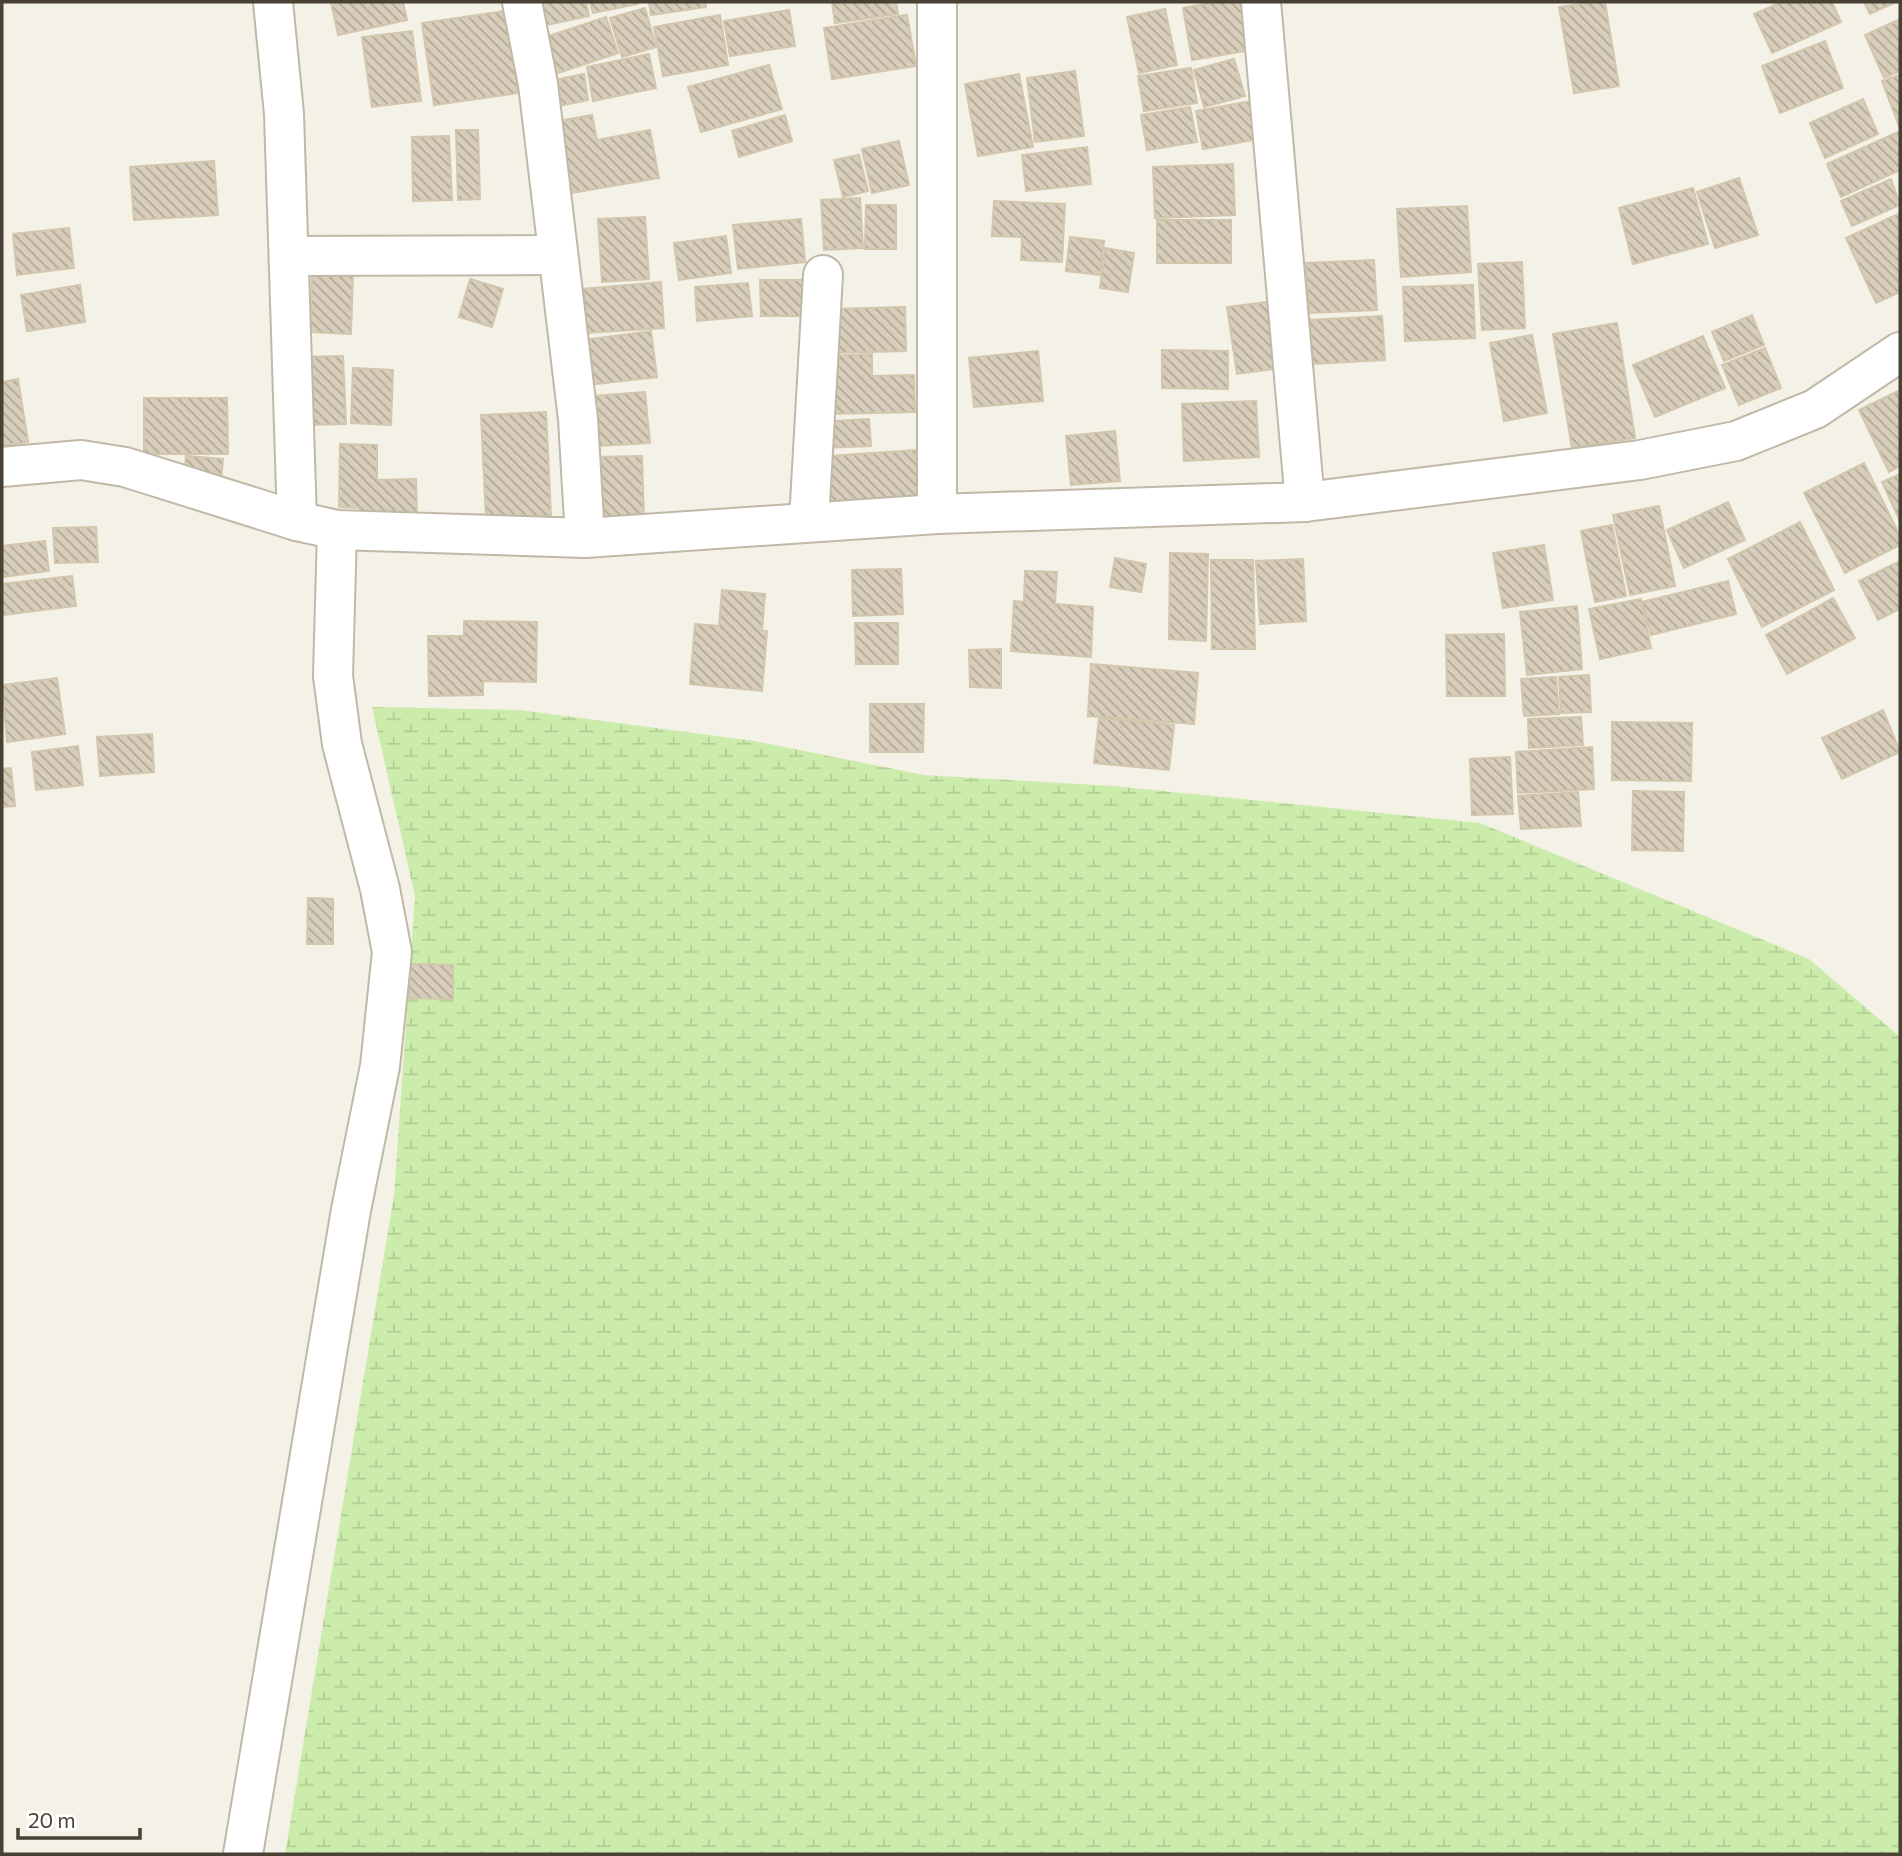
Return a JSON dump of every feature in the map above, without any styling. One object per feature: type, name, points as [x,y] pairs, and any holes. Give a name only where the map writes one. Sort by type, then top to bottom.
[{"type":"street","points":[[273,2],[284,114],[297,521]]},
{"type":"street","points":[[522,2],[538,85],[578,419],[584,538]]},
{"type":"street","points":[[937,2],[937,514]]},
{"type":"street","points":[[1261,2],[1305,502]]},
{"type":"street","points":[[289,256],[558,255]]},
{"type":"street","points":[[809,521],[823,275]]},
{"type":"street","points":[[2,467],[81,460],[125,467],[297,521],[337,530],[584,538],[937,514],[1305,502],[1640,460],[1736,441],[1815,409],[1900,352]]},
{"type":"street","points":[[243,1854],[351,1210],[380,1066],[392,952],[380,889],[342,744],[333,676],[337,530]]},
{"type":"green space","points":[[372,707],[520,710],[754,741],[924,775],[1113,786],[1480,823],[1809,959],[1900,1037],[1900,1854],[285,1854],[394,1195],[415,896]]},
{"type":"building","points":[[331,2],[403,2],[407,20],[338,35]]},
{"type":"building","points":[[537,2],[586,2],[589,16],[542,26]]},
{"type":"building","points":[[590,2],[638,2],[638,4],[593,13]]},
{"type":"building","points":[[649,2],[705,2],[706,7],[651,15]]},
{"type":"building","points":[[832,2],[896,2],[898,14],[835,23]]},
{"type":"building","points":[[1215,2],[1242,2],[1251,50],[1192,60],[1183,8]]},
{"type":"building","points":[[1605,2],[1619,86],[1574,93],[1559,7]]},
{"type":"building","points":[[1782,2],[1832,2],[1841,22],[1772,53],[1754,14]]},
{"type":"building","points":[[1864,2],[1896,2],[1870,14]]},
{"type":"building","points":[[645,8],[656,47],[622,57],[610,18]]},
{"type":"building","points":[[1165,9],[1177,65],[1139,73],[1127,17]]},
{"type":"building","points":[[789,10],[795,46],[730,56],[724,21]]},
{"type":"building","points":[[506,11],[518,93],[434,105],[422,23]]},
{"type":"building","points":[[720,15],[728,65],[663,76],[654,27]]},
{"type":"building","points":[[907,15],[916,66],[832,79],[824,28]]},
{"type":"building","points":[[606,17],[618,53],[555,74],[543,38]]},
{"type":"building","points":[[1900,19],[1900,71],[1884,78],[1865,35]]},
{"type":"building","points":[[412,31],[421,101],[372,107],[362,37]]},
{"type":"building","points":[[1825,41],[1843,88],[1780,113],[1762,66]]},
{"type":"building","points":[[649,54],[656,88],[593,101],[587,67]]},
{"type":"building","points":[[1234,59],[1245,96],[1204,107],[1194,70]]},
{"type":"building","points":[[769,65],[782,109],[701,132],[688,87]]},
{"type":"building","points":[[1191,68],[1197,103],[1144,111],[1138,76]]},
{"type":"building","points":[[1075,71],[1084,136],[1035,142],[1027,78]]},
{"type":"building","points":[[584,74],[588,100],[554,107],[549,81]]},
{"type":"building","points":[[1019,74],[1033,147],[978,156],[965,84]]},
{"type":"building","points":[[1900,75],[1900,125],[1899,126],[1882,81]]},
{"type":"building","points":[[1863,99],[1878,134],[1825,158],[1810,123]]},
{"type":"building","points":[[1252,101],[1259,139],[1203,149],[1196,111]]},
{"type":"building","points":[[1190,107],[1197,142],[1147,150],[1141,115]]},
{"type":"building","points":[[592,115],[597,140],[650,130],[659,178],[571,193],[558,121]]},
{"type":"building","points":[[785,115],[792,141],[739,157],[732,131]]},
{"type":"building","points":[[456,130],[478,130],[480,199],[458,200]]},
{"type":"building","points":[[1900,131],[1900,170],[1841,197],[1827,164]]},
{"type":"building","points":[[449,136],[452,200],[413,201],[412,137]]},
{"type":"building","points":[[899,141],[909,185],[872,193],[862,149]]},
{"type":"building","points":[[1087,147],[1091,184],[1026,191],[1022,155]]},
{"type":"building","points":[[859,155],[868,191],[843,197],[834,160]]},
{"type":"building","points":[[214,161],[218,215],[134,220],[130,167]]},
{"type":"building","points":[[1233,164],[1235,215],[1155,218],[1153,167]]},
{"type":"building","points":[[1739,178],[1758,235],[1715,248],[1697,192]]},
{"type":"building","points":[[1891,179],[1900,205],[1852,226],[1841,201]]},
{"type":"building","points":[[1693,188],[1708,244],[1633,264],[1619,208]]},
{"type":"building","points":[[860,198],[863,248],[824,250],[821,200]]},
{"type":"building","points":[[994,201],[1065,204],[1062,262],[1021,260],[1022,237],[992,236]]},
{"type":"building","points":[[866,205],[896,205],[896,249],[865,249]]},
{"type":"building","points":[[1467,206],[1471,272],[1401,277],[1397,209]]},
{"type":"building","points":[[1900,213],[1900,292],[1876,303],[1846,238]]},
{"type":"building","points":[[645,217],[649,279],[602,282],[598,219]]},
{"type":"building","points":[[801,219],[805,262],[738,269],[733,225]]},
{"type":"building","points":[[1157,220],[1231,220],[1231,263],[1157,263]]},
{"type":"building","points":[[69,228],[74,268],[17,275],[13,234]]},
{"type":"building","points":[[726,236],[731,273],[679,280],[674,243]]},
{"type":"building","points":[[1070,237],[1104,241],[1100,275],[1066,271]]},
{"type":"building","points":[[1105,248],[1134,253],[1128,292],[1100,288]]},
{"type":"building","points":[[1374,260],[1377,310],[1309,313],[1306,263]]},
{"type":"building","points":[[1522,262],[1525,328],[1482,330],[1478,264]]},
{"type":"building","points":[[312,272],[353,274],[351,334],[310,332]]},
{"type":"building","points":[[470,279],[503,289],[492,327],[459,317]]},
{"type":"building","points":[[760,280],[817,280],[817,316],[761,316]]},
{"type":"building","points":[[661,282],[664,328],[586,333],[583,289]]},
{"type":"building","points":[[748,283],[752,316],[697,321],[695,287]]},
{"type":"building","points":[[80,285],[85,322],[27,331],[21,295]]},
{"type":"building","points":[[1473,285],[1475,338],[1405,341],[1403,287]]},
{"type":"building","points":[[1274,301],[1282,368],[1237,374],[1227,307]]},
{"type":"building","points":[[905,307],[906,351],[833,353],[832,309]]},
{"type":"building","points":[[1752,315],[1764,345],[1724,361],[1712,332]]},
{"type":"building","points":[[1382,316],[1385,360],[1311,364],[1308,320]]},
{"type":"building","points":[[1617,323],[1635,438],[1572,448],[1553,334]]},
{"type":"building","points":[[651,331],[657,377],[588,385],[583,340]]},
{"type":"building","points":[[1532,335],[1547,413],[1504,421],[1490,343]]},
{"type":"building","points":[[1703,336],[1725,388],[1655,417],[1633,365]]},
{"type":"building","points":[[1765,348],[1781,388],[1739,405],[1722,365]]},
{"type":"building","points":[[1162,350],[1228,351],[1228,389],[1162,388]]},
{"type":"building","points":[[1038,351],[1043,401],[974,407],[969,358]]},
{"type":"building","points":[[872,354],[872,376],[914,375],[915,412],[831,414],[830,356]]},
{"type":"building","points":[[343,356],[346,424],[308,425],[305,357]]},
{"type":"building","points":[[353,368],[393,370],[391,425],[351,423]]},
{"type":"building","points":[[18,379],[28,442],[2,446],[2,382]]},
{"type":"building","points":[[1900,390],[1900,466],[1889,472],[1859,410]]},
{"type":"building","points":[[645,392],[650,443],[597,446],[594,396]]},
{"type":"building","points":[[144,398],[227,398],[228,454],[144,454]]},
{"type":"building","points":[[1256,401],[1259,457],[1184,461],[1182,404]]},
{"type":"building","points":[[546,412],[551,516],[486,519],[481,415]]},
{"type":"building","points":[[869,419],[871,446],[821,448],[819,422]]},
{"type":"building","points":[[1115,431],[1120,481],[1071,485],[1066,436]]},
{"type":"building","points":[[340,444],[377,445],[377,480],[416,479],[417,517],[361,519],[360,508],[339,507]]},
{"type":"building","points":[[916,450],[920,508],[820,514],[815,457]]},
{"type":"building","points":[[186,456],[223,459],[221,481],[184,478]]},
{"type":"building","points":[[642,456],[644,523],[598,524],[596,457]]},
{"type":"building","points":[[1864,463],[1900,536],[1900,545],[1845,573],[1804,493]]},
{"type":"building","points":[[1900,474],[1900,518],[1899,519],[1882,482]]},
{"type":"building","points":[[1728,502],[1745,540],[1684,568],[1667,530]]},
{"type":"building","points":[[1659,506],[1675,586],[1630,595],[1613,515]]},
{"type":"building","points":[[1800,522],[1834,590],[1762,627],[1728,559]]},
{"type":"building","points":[[1612,525],[1626,596],[1595,602],[1581,531]]},
{"type":"building","points":[[96,527],[98,562],[55,563],[53,528]]},
{"type":"building","points":[[45,541],[49,571],[2,577],[2,546]]},
{"type":"building","points":[[1544,545],[1553,600],[1503,608],[1493,553]]},
{"type":"building","points":[[1170,553],[1208,554],[1206,641],[1169,639]]},
{"type":"building","points":[[1115,558],[1146,564],[1141,592],[1110,587]]},
{"type":"building","points":[[1303,559],[1306,621],[1260,624],[1256,561]]},
{"type":"building","points":[[1211,560],[1253,560],[1255,649],[1212,649]]},
{"type":"building","points":[[1900,561],[1900,609],[1878,620],[1859,581]]},
{"type":"building","points":[[901,569],[903,614],[853,616],[852,570]]},
{"type":"building","points":[[1025,571],[1057,572],[1055,604],[1093,607],[1091,657],[1011,651],[1014,601],[1024,602]]},
{"type":"building","points":[[72,576],[76,606],[2,615],[2,584]]},
{"type":"building","points":[[1728,581],[1736,614],[1651,635],[1642,602]]},
{"type":"building","points":[[722,590],[765,594],[762,631],[767,631],[762,691],[690,684],[695,624],[719,626]]},
{"type":"building","points":[[1833,598],[1855,638],[1787,674],[1766,635]]},
{"type":"building","points":[[1641,599],[1651,648],[1600,659],[1589,609]]},
{"type":"building","points":[[1577,606],[1582,669],[1527,675],[1520,612]]},
{"type":"building","points":[[464,621],[537,622],[536,682],[483,681],[483,695],[429,696],[428,636],[464,636]]},
{"type":"building","points":[[855,623],[898,623],[898,664],[856,664]]},
{"type":"building","points":[[1504,634],[1505,696],[1447,696],[1446,635]]},
{"type":"building","points":[[1001,649],[1001,688],[970,687],[969,650]]},
{"type":"building","points":[[1091,664],[1198,673],[1194,724],[1088,716]]},
{"type":"building","points":[[1589,675],[1591,712],[1561,713],[1559,677]]},
{"type":"building","points":[[1556,677],[1559,714],[1524,716],[1521,679]]},
{"type":"building","points":[[57,678],[65,734],[7,742],[2,685]]},
{"type":"building","points":[[870,704],[924,704],[923,752],[870,752]]},
{"type":"building","points":[[1883,710],[1900,752],[1842,779],[1822,738]]},
{"type":"building","points":[[1581,717],[1583,745],[1529,748],[1528,719]]},
{"type":"building","points":[[1099,718],[1174,725],[1169,770],[1094,763]]},
{"type":"building","points":[[1612,722],[1692,723],[1691,781],[1612,780]]},
{"type":"building","points":[[152,734],[154,772],[100,776],[97,737]]},
{"type":"building","points":[[78,746],[83,785],[36,790],[32,752]]},
{"type":"building","points":[[1592,747],[1594,789],[1518,793],[1516,752]]},
{"type":"building","points":[[1510,757],[1513,814],[1472,815],[1470,759]]},
{"type":"building","points":[[11,768],[15,806],[2,807],[2,769]]},
{"type":"building","points":[[1633,791],[1684,792],[1683,851],[1632,850]]},
{"type":"building","points":[[1578,792],[1581,826],[1521,829],[1518,796]]},
{"type":"building","points":[[308,898],[333,899],[333,944],[307,944]]},
{"type":"building","points":[[409,964],[453,965],[453,999],[409,998]]}]
